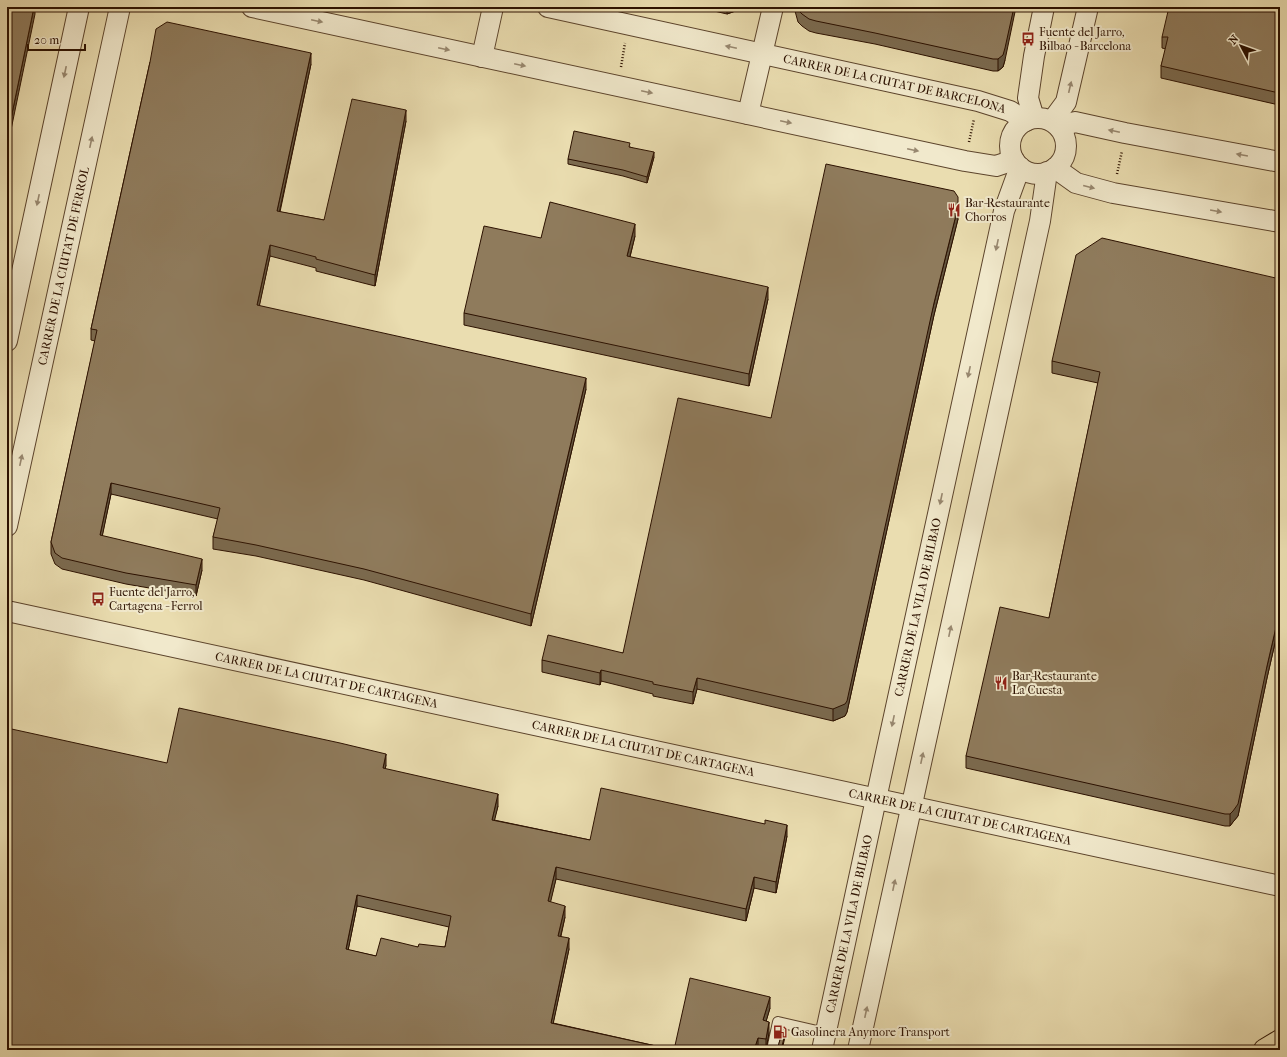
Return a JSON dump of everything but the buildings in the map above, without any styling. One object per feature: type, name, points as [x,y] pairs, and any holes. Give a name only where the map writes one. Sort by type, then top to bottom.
[{"type":"highway","points":[[1266,1050],[1280,1041]]},
{"type":"street","points":[[7,341],[79,7]]},
{"type":"street","name":"CARRER DE LA CIUTAT DE FERROL","points":[[7,526],[120,7]]},
{"type":"street","points":[[252,7],[965,161],[996,166],[1017,164]]},
{"type":"street","points":[[482,57],[493,7]]},
{"type":"street","name":"CARRER DE LA CIUTAT DE BARCELONA","points":[[548,7],[978,101],[1043,122]]},
{"type":"street","points":[[748,114],[772,7]]},
{"type":"street","points":[[1044,11],[1034,56],[1028,98],[1043,122],[1065,139],[1065,152],[1062,161],[1051,170],[1039,174],[1028,172],[1017,164],[1010,151],[1010,142],[1013,133],[1018,126],[1043,122],[1075,122],[1280,162]]},
{"type":"street","points":[[1043,122],[1066,102],[1086,13]]},
{"type":"street","name":"CARRER DE LA VILA DE BILBAO","points":[[824,1041],[1004,211],[1017,164]]},
{"type":"street","points":[[1051,170],[1076,183],[1113,193],[1280,222]]},
{"type":"street","points":[[858,1050],[1051,170]]},
{"type":"street","name":"CARRER DE LA CIUTAT DE CARTAGENA","points":[[7,611],[1280,886]]},
{"type":"lane","points":[[772,1050],[778,1022],[824,1041]]},
{"type":"path","points":[[617,86],[629,25]]},
{"type":"path","points":[[965,161],[978,101]]},
{"type":"path","points":[[1113,193],[1126,133]]},
{"type":"place","name":"Fuente del Jarro, Bilbao - Barcelona","points":[[1028,39]]},
{"type":"place","name":"Bar-Restaurante Chorros","points":[[954,210]]},
{"type":"place","name":"Fuente del Jarro, Cartagena - Ferrol","points":[[98,599]]},
{"type":"place","name":"Bar-Restaurante La Cuesta","points":[[1001,683]]},
{"type":"place","name":"Gasolinera Anymore Transport","points":[[780,1032]]}]
